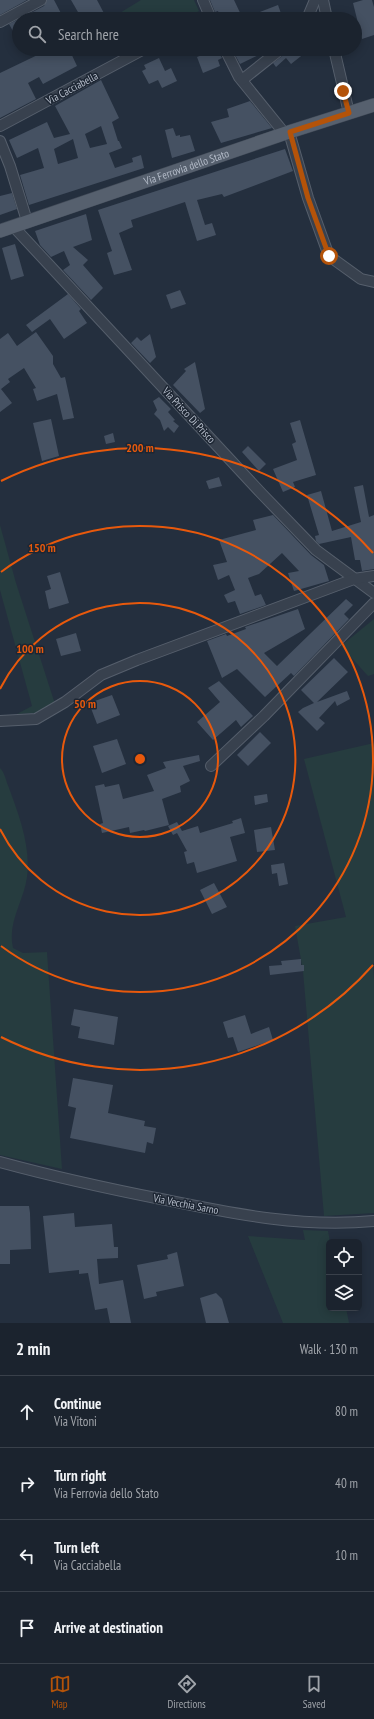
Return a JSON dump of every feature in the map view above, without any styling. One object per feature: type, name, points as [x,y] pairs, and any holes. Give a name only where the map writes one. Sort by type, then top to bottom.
[{"type":"main road","name":"Via Ferrovia dello Stato","points":[[0,231],[287,133],[374,105]]},
{"type":"street","points":[[19,12],[41,0]]},
{"type":"street","points":[[203,0],[206,12]]},
{"type":"street","points":[[310,12],[315,0]]},
{"type":"street","points":[[323,0],[326,12]]},
{"type":"street","points":[[0,22],[12,16]]},
{"type":"street","name":"Via Cacciabella","points":[[0,126],[131,56]]},
{"type":"street","points":[[229,56],[242,80],[287,133],[329,256],[361,279],[374,282]]},
{"type":"street","points":[[242,80],[272,56]]},
{"type":"street","points":[[336,56],[349,113]]},
{"type":"street","points":[[0,141],[10,166],[27,221]]},
{"type":"street","name":"Via Prisco Di Prisco","points":[[13,226],[261,493],[316,550],[374,593]]},
{"type":"street","points":[[0,721],[36,719],[65,702],[101,675],[137,660],[354,579],[374,576]]},
{"type":"street","points":[[210,766],[264,716],[374,603]]},
{"type":"street","name":"Via Vecchia Sarno","points":[[0,1162],[114,1190],[255,1218],[310,1223],[374,1221]]},
{"type":"green space","points":[[141,0],[194,0],[199,11],[197,12],[121,12]]},
{"type":"green space","points":[[0,525],[16,583],[55,704],[35,713],[17,714],[32,706],[0,590]]},
{"type":"green space","points":[[374,619],[374,674],[368,676],[341,646]]},
{"type":"green space","points":[[374,743],[374,1213],[324,1216],[303,971],[295,926],[346,917],[304,759]]},
{"type":"green space","points":[[0,768],[5,777],[20,820],[26,843],[28,866],[25,886],[12,929],[13,948],[23,953],[47,952],[62,1169],[0,1155]]},
{"type":"green space","points":[[303,1230],[328,1231],[329,1239],[326,1239],[326,1311],[347,1311],[349,1323],[283,1323],[248,1236],[305,1240]]},
{"type":"building","points":[[0,0],[27,0],[0,15]]},
{"type":"building","points":[[47,0],[54,0],[60,12],[32,12],[44,6]]},
{"type":"building","points":[[71,0],[97,0],[103,12],[78,12]]},
{"type":"building","points":[[210,0],[234,0],[240,12],[218,11],[215,12]]},
{"type":"building","points":[[363,0],[372,0],[374,7],[374,35],[362,39],[362,12],[355,12],[353,3]]},
{"type":"building","points":[[278,5],[280,12],[260,12]]},
{"type":"building","points":[[12,22],[12,29],[9,24]]},
{"type":"building","points":[[35,56],[72,56],[77,66],[43,84],[39,77],[28,83],[36,99],[0,118],[0,73]]},
{"type":"building","points":[[221,56],[222,58],[218,60],[220,66],[203,73],[197,57]]},
{"type":"building","points":[[236,56],[257,56],[240,64]]},
{"type":"building","points":[[282,56],[301,56],[291,64],[286,58],[276,67],[273,63]]},
{"type":"building","points":[[159,58],[165,71],[171,68],[177,81],[162,88],[158,80],[149,84],[142,71],[146,69],[144,65]]},
{"type":"building","points":[[101,80],[119,118],[112,122],[118,141],[122,148],[109,153],[115,168],[133,162],[132,158],[141,155],[144,168],[29,205],[20,175],[44,168],[38,148],[17,158],[9,140],[47,122],[54,138],[70,134],[55,106]],"holes":[[[101,126],[107,144],[90,148],[85,134]],[[73,139],[78,158],[58,164],[54,149]]]},
{"type":"building","points":[[250,101],[272,128],[221,143],[211,122],[229,117],[227,109]]},
{"type":"building","points":[[173,128],[176,136],[180,135],[180,137],[190,135],[195,151],[172,158],[165,130]]},
{"type":"building","points":[[285,149],[293,171],[224,197],[222,194],[197,200],[205,225],[212,223],[216,235],[197,241],[185,202],[131,220],[133,227],[119,233],[132,270],[114,275],[107,253],[112,251],[98,210]]},
{"type":"building","points":[[12,193],[17,209],[0,215],[0,196]]},
{"type":"building","points":[[86,214],[92,240],[73,247],[88,260],[83,265],[103,288],[91,300],[63,270],[70,265],[64,251],[51,257],[40,245],[35,231]]},
{"type":"building","points":[[15,244],[24,276],[11,280],[2,248]]},
{"type":"building","points":[[180,290],[186,304],[171,309],[166,295]]},
{"type":"building","points":[[68,294],[81,309],[79,311],[87,323],[64,339],[50,319],[32,332],[26,325]]},
{"type":"building","points":[[36,332],[53,356],[53,364],[61,378],[65,377],[74,418],[63,420],[57,394],[37,401],[33,389],[36,388],[24,368],[8,379],[10,382],[1,389],[12,403],[0,412],[0,339],[8,333],[17,346]]},
{"type":"building","points":[[150,334],[156,357],[150,363],[131,343],[137,337],[141,341]]},
{"type":"building","points":[[195,362],[205,409],[200,413],[173,385],[186,371],[184,369]]},
{"type":"building","points":[[159,397],[171,409],[168,412],[175,420],[173,421],[179,426],[174,433],[168,427],[164,431],[160,420],[154,414],[157,410],[153,401]]},
{"type":"building","points":[[51,419],[59,456],[42,461],[33,423]]},
{"type":"building","points":[[300,420],[316,475],[293,482],[295,487],[283,492],[273,469],[297,460],[292,444],[296,442],[290,423]]},
{"type":"building","points":[[113,433],[115,442],[106,444],[104,436]]},
{"type":"building","points":[[248,446],[266,464],[259,471],[242,452]]},
{"type":"building","points":[[219,477],[222,486],[209,489],[206,481]]},
{"type":"building","points":[[363,485],[369,517],[374,515],[374,569],[362,571],[360,560],[355,560],[351,537],[319,544],[316,541],[315,536],[319,535],[307,495],[321,491],[332,531],[361,522],[354,487]]},
{"type":"building","points":[[273,515],[311,555],[324,565],[329,581],[294,591],[288,573],[299,571],[282,553],[259,574],[248,578],[255,596],[261,594],[266,605],[240,614],[235,601],[228,603],[224,595],[235,590],[229,575],[218,580],[213,565],[227,562],[219,540],[256,530],[253,520]]},
{"type":"building","points":[[60,572],[69,603],[49,609],[45,591],[51,589],[47,576]]},
{"type":"building","points":[[346,599],[353,605],[344,614],[349,619],[294,676],[291,673],[265,697],[237,669],[222,678],[207,641],[226,634],[227,636],[246,629],[245,627],[298,609],[305,629],[264,653],[277,666]]},
{"type":"building","points":[[76,633],[81,651],[61,656],[56,639]]},
{"type":"building","points":[[334,658],[348,672],[317,702],[347,691],[350,699],[337,706],[335,701],[319,718],[325,723],[317,731],[298,712],[314,703],[301,690]]},
{"type":"building","points":[[219,681],[253,716],[241,727],[236,720],[213,740],[197,722],[220,702],[208,688]]},
{"type":"building","points":[[112,695],[120,715],[97,724],[89,703]]},
{"type":"building","points":[[260,732],[271,743],[248,766],[237,755]]},
{"type":"building","points":[[117,739],[126,764],[102,773],[93,746]]},
{"type":"building","points":[[199,755],[200,761],[183,766],[190,781],[180,786],[181,792],[162,799],[169,825],[130,833],[129,827],[102,833],[100,824],[103,823],[95,786],[104,784],[105,787],[119,784],[123,799],[154,791],[147,775],[166,768],[163,762]]},
{"type":"building","points":[[267,794],[268,802],[255,805],[254,796]]},
{"type":"building","points":[[241,818],[245,833],[230,837],[237,861],[197,873],[194,862],[187,864],[184,852],[187,851],[177,833],[173,835],[168,826],[177,822],[182,831],[198,826],[200,833],[233,823],[232,821]]},
{"type":"building","points":[[271,827],[275,850],[257,852],[254,830]]},
{"type":"building","points":[[284,863],[288,884],[279,886],[277,873],[272,874],[271,865]]},
{"type":"building","points":[[214,883],[227,907],[212,914],[200,890]]},
{"type":"building","points":[[301,959],[301,965],[304,965],[304,971],[270,975],[269,966],[282,965],[281,961]]},
{"type":"building","points":[[74,1009],[118,1017],[114,1045],[78,1038],[80,1027],[71,1025]]},
{"type":"building","points":[[245,1015],[251,1034],[269,1027],[273,1040],[238,1052],[233,1037],[228,1038],[223,1022]]},
{"type":"building","points":[[73,1078],[113,1085],[108,1113],[145,1121],[144,1126],[156,1128],[153,1144],[147,1142],[145,1153],[70,1138],[76,1108],[68,1106]]},
{"type":"building","points":[[0,1206],[29,1206],[31,1249],[10,1250],[10,1264],[0,1264]]},
{"type":"building","points":[[74,1213],[75,1227],[112,1224],[114,1247],[118,1247],[118,1258],[97,1259],[99,1284],[123,1280],[131,1323],[110,1323],[107,1308],[95,1310],[88,1273],[79,1274],[79,1270],[49,1273],[43,1216]]},
{"type":"building","points":[[177,1252],[184,1286],[156,1292],[157,1296],[144,1299],[137,1265],[168,1259],[167,1255]]},
{"type":"building","points":[[216,1293],[222,1299],[229,1323],[206,1323],[200,1298]]},
{"type":"route","points":[[329,256],[308,198],[290,132],[349,113],[343,91]]}]
